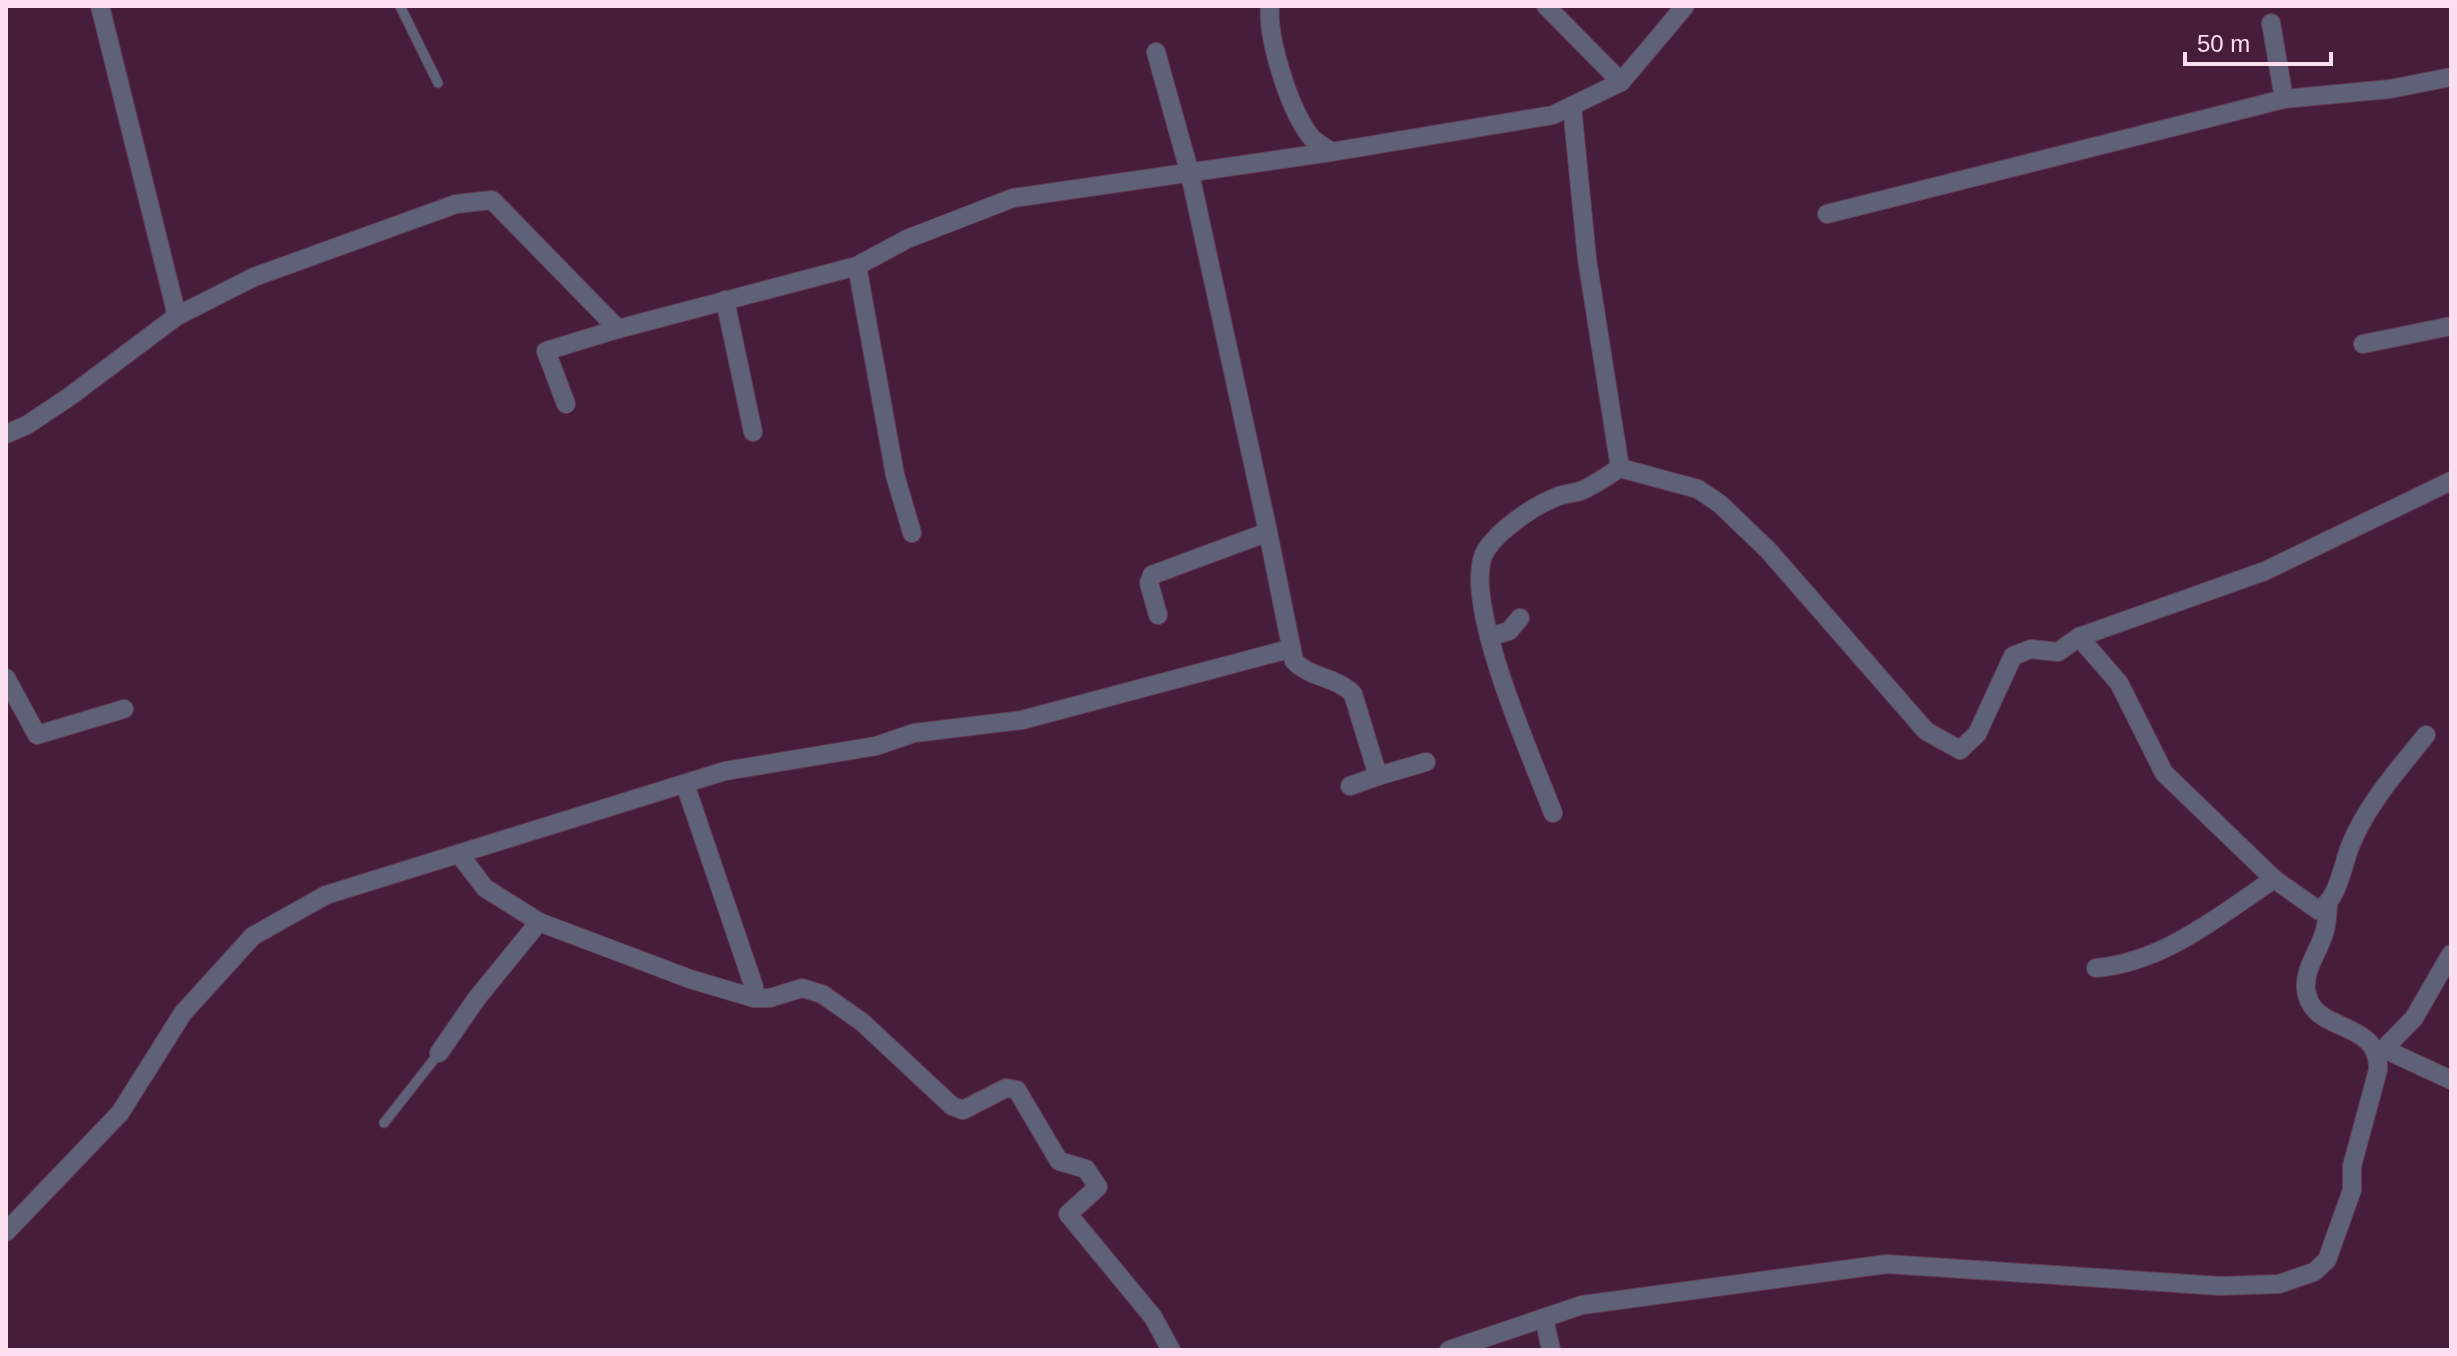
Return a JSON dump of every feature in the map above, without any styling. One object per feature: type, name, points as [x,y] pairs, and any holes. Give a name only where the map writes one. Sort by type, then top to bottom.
[{"type":"street","points":[[100,6],[177,316]]},
{"type":"street","points":[[1270,6],[1268,23],[1279,67],[1311,138],[1331,152]]},
{"type":"street","points":[[1546,6],[1621,82]]},
{"type":"street","points":[[566,404],[546,351],[857,266],[907,239],[1013,198],[1190,174],[1553,115],[1621,82],[1685,6]]},
{"type":"street","points":[[2271,23],[2284,99]]},
{"type":"street","points":[[1156,52],[1190,174],[1268,532],[1289,649],[1300,668],[1347,687],[1353,694],[1378,776]]},
{"type":"street","points":[[1827,214],[2284,99],[2390,89],[2451,77]]},
{"type":"street","points":[[1572,106],[1587,259],[1620,468]]},
{"type":"street","points":[[6,434],[27,425],[69,397],[177,316],[254,277],[456,204],[492,200],[618,329]]},
{"type":"street","points":[[857,266],[895,475],[912,533]]},
{"type":"street","points":[[725,300],[753,432]]},
{"type":"street","points":[[2363,344],[2451,326]]},
{"type":"street","points":[[1553,813],[1489,637],[1477,588],[1485,552],[1536,508],[1555,497],[1583,490],[1620,468],[1698,489],[1720,504],[1768,550],[1926,731],[1960,750],[1977,734],[2013,656],[2031,649],[2058,652],[2079,637],[2265,571],[2451,481]]},
{"type":"street","points":[[1158,615],[1149,583],[1152,575],[1268,532]]},
{"type":"street","points":[[1489,637],[1509,631],[1520,618]]},
{"type":"street","points":[[2079,637],[2119,683],[2164,773],[2274,879],[2318,910],[2328,906]]},
{"type":"street","points":[[6,1232],[120,1113],[183,1013],[253,936],[326,895],[725,771],[876,746],[914,733],[1022,720],[1289,649]]},
{"type":"street","points":[[6,678],[37,735],[124,709]]},
{"type":"street","points":[[2426,735],[2373,802],[2351,843],[2328,906],[2325,930],[2307,976],[2309,1000],[2327,1020],[2371,1042],[2381,1051],[2451,1080]]},
{"type":"street","points":[[1350,786],[1426,762]]},
{"type":"street","points":[[685,784],[754,987]]},
{"type":"street","points":[[459,854],[485,888],[539,922],[690,979],[754,998],[770,998],[802,988],[822,994],[862,1022],[952,1106],[963,1110],[1006,1088],[1017,1090],[1059,1161],[1086,1169],[1098,1187],[1068,1214],[1153,1317],[1171,1350]]},
{"type":"street","points":[[2096,968],[2140,959],[2181,941],[2274,879]]},
{"type":"street","points":[[439,1053],[477,998],[539,922]]},
{"type":"street","points":[[1449,1350],[1582,1305],[1887,1264],[2220,1286],[2279,1284],[2314,1272],[2327,1260],[2352,1190],[2352,1166],[2381,1051],[2414,1018],[2451,954]]},
{"type":"street","points":[[1544,1318],[1551,1350]]},
{"type":"lane","points":[[400,6],[438,83]]},
{"type":"lane","points":[[384,1123],[439,1053]]}]
